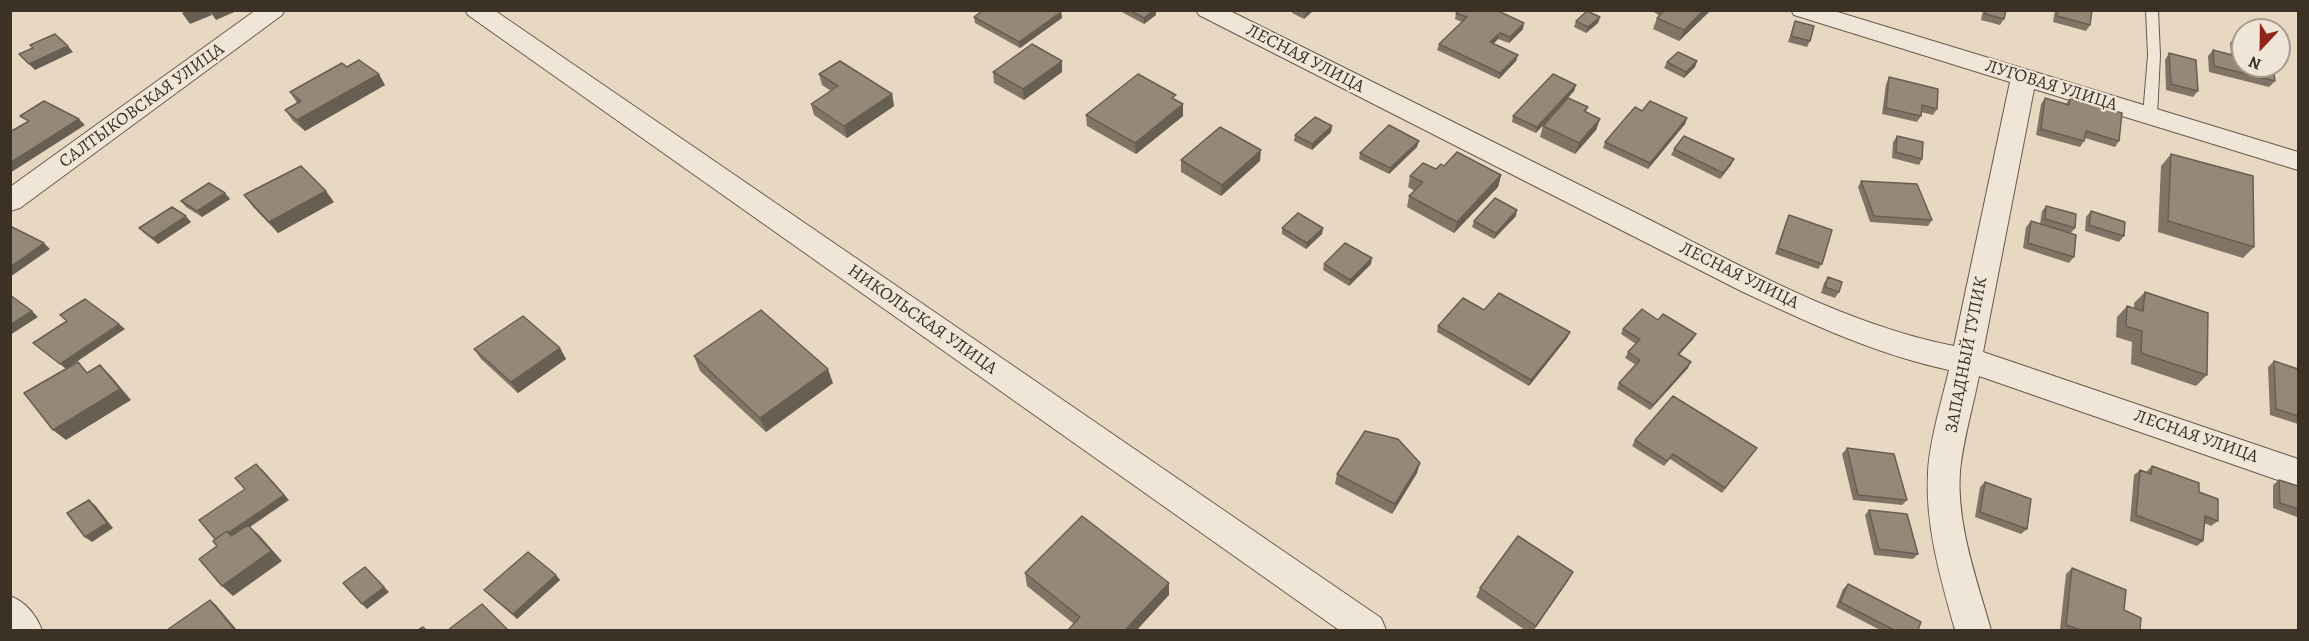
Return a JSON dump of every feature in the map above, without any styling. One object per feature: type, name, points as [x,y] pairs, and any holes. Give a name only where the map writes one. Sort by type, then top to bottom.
[{"type":"street","name":"САЛТЫКОВСКАЯ УЛИЦА","points":[[10,201],[273,10]]},
{"type":"street","name":"НИКОЛЬСКАЯ УЛИЦА","points":[[477,10],[1368,630]]},
{"type":"street","name":"ЛЕСНАЯ УЛИЦА","points":[[1208,10],[1761,288],[1880,340],[1987,365],[2298,473]]},
{"type":"street","name":"ЛУГОВАЯ УЛИЦА","points":[[1803,10],[2298,161]]},
{"type":"street","name":"ЗАПАДНЫЙ ТУПИК","points":[[1973,630],[1948,538],[1944,502],[1944,471],[2023,78]]},
{"type":"street","points":[[10,612],[24,630]]},
{"type":"lane","points":[[2150,116],[2154,56],[2152,10]]},
{"type":"building","points":[[983,10],[1058,10],[1061,12],[1019,42],[974,17]]},
{"type":"building","points":[[1129,10],[1154,10],[1144,18]]},
{"type":"building","points":[[1459,10],[1496,10],[1524,23],[1510,37],[1500,33],[1490,42],[1518,55],[1500,73],[1439,44],[1467,17],[1456,13]]},
{"type":"building","points":[[1665,10],[1704,10],[1684,30],[1657,18]]},
{"type":"building","points":[[1985,10],[2006,10],[2004,19],[1985,14]]},
{"type":"building","points":[[2058,10],[2092,10],[2090,25],[2057,16]]},
{"type":"building","points":[[1587,11],[1600,17],[1588,27],[1576,21]]},
{"type":"building","points":[[1795,21],[1814,26],[1810,41],[1791,36]]},
{"type":"building","points":[[55,34],[68,46],[29,64],[19,54],[33,48],[30,45]]},
{"type":"building","points":[[1032,44],[1062,61],[1023,89],[993,72]]},
{"type":"building","points":[[2213,50],[2231,55],[2231,70],[2214,66]]},
{"type":"building","points":[[1678,52],[1697,61],[1686,72],[1667,62]]},
{"type":"building","points":[[2169,53],[2196,60],[2198,91],[2171,84]]},
{"type":"building","points":[[359,60],[379,74],[297,120],[285,110],[301,101],[290,92],[342,63],[347,67]]},
{"type":"building","points":[[840,61],[892,94],[844,126],[811,104],[838,86],[819,74]]},
{"type":"building","points":[[1138,74],[1176,95],[1172,98],[1183,104],[1135,143],[1086,115]]},
{"type":"building","points":[[1553,74],[1576,85],[1537,127],[1513,116]]},
{"type":"building","points":[[1889,77],[1938,89],[1937,109],[1922,105],[1921,116],[1886,108]]},
{"type":"building","points":[[1568,98],[1588,107],[1584,111],[1600,119],[1579,143],[1543,126]]},
{"type":"building","points":[[2045,98],[2069,105],[2070,98],[2122,113],[2119,141],[2086,131],[2084,141],[2041,129]]},
{"type":"building","points":[[44,101],[79,119],[10,163],[10,132],[29,121],[20,116]]},
{"type":"building","points":[[1650,101],[1687,118],[1650,163],[1605,142],[1635,107],[1642,111]]},
{"type":"building","points":[[1315,117],[1332,126],[1312,144],[1295,135]]},
{"type":"building","points":[[1389,125],[1419,141],[1390,168],[1360,153]]},
{"type":"building","points":[[1220,127],[1261,150],[1222,185],[1181,160]]},
{"type":"building","points":[[1684,136],[1734,159],[1723,173],[1674,149]]},
{"type":"building","points":[[1897,136],[1923,142],[1922,159],[1896,152]]},
{"type":"building","points":[[1457,152],[1501,175],[1457,222],[1409,196],[1423,182],[1410,176],[1423,163],[1436,169],[1441,164],[1444,166]]},
{"type":"building","points":[[2171,154],[2253,176],[2254,247],[2168,221]]},
{"type":"building","points":[[301,166],[326,191],[269,222],[244,195]]},
{"type":"building","points":[[1861,181],[1917,184],[1932,220],[1874,216]]},
{"type":"building","points":[[209,183],[225,193],[197,211],[181,201]]},
{"type":"building","points":[[1495,198],[1517,210],[1496,233],[1474,221]]},
{"type":"building","points":[[2046,206],[2076,214],[2075,228],[2045,219]]},
{"type":"building","points":[[172,207],[186,216],[153,238],[139,228]]},
{"type":"building","points":[[2091,211],[2125,222],[2124,236],[2089,225]]},
{"type":"building","points":[[1298,213],[1323,228],[1307,243],[1282,228]]},
{"type":"building","points":[[1789,215],[1832,230],[1822,264],[1778,248]]},
{"type":"building","points":[[2031,221],[2076,235],[2074,257],[2028,243]]},
{"type":"building","points":[[10,226],[44,243],[10,267]]},
{"type":"building","points":[[1345,243],[1372,258],[1350,280],[1324,264]]},
{"type":"building","points":[[1828,277],[1842,282],[1839,292],[1825,287]]},
{"type":"building","points":[[2145,292],[2208,313],[2207,375],[2141,353],[2142,331],[2126,326],[2127,306],[2143,311]]},
{"type":"building","points":[[1499,293],[1570,332],[1531,380],[1438,326],[1463,298],[1484,310]]},
{"type":"building","points":[[10,295],[32,311],[10,325]]},
{"type":"building","points":[[85,299],[119,324],[60,364],[33,343],[67,321],[60,315]]},
{"type":"building","points":[[1642,309],[1658,320],[1663,314],[1696,334],[1678,354],[1691,362],[1653,405],[1619,383],[1640,360],[1628,352],[1640,339],[1623,329]]},
{"type":"building","points":[[761,310],[828,369],[760,418],[694,356]]},
{"type":"building","points":[[523,316],[560,348],[511,382],[474,349]]},
{"type":"building","points":[[2274,361],[2298,369],[2298,416],[2276,409]]},
{"type":"building","points":[[78,362],[87,373],[100,365],[120,389],[53,430],[24,393]]},
{"type":"building","points":[[1673,396],[1757,448],[1725,488],[1673,454],[1667,461],[1635,440]]},
{"type":"building","points":[[1365,431],[1398,439],[1420,463],[1395,504],[1337,474]]},
{"type":"building","points":[[1847,448],[1894,454],[1907,500],[1858,495]]},
{"type":"building","points":[[256,464],[284,495],[228,533],[227,531],[215,539],[199,520],[245,489],[235,478]]},
{"type":"building","points":[[2152,466],[2199,483],[2199,492],[2218,499],[2218,521],[2205,516],[2203,541],[2136,515],[2140,470],[2151,474]]},
{"type":"building","points":[[2279,480],[2298,486],[2298,509],[2280,503]]},
{"type":"building","points":[[1985,482],[2031,499],[2027,529],[1980,512]]},
{"type":"building","points":[[89,500],[107,523],[85,537],[67,513]]},
{"type":"building","points":[[1869,510],[1907,514],[1918,554],[1879,549]]},
{"type":"building","points":[[1082,516],[1169,583],[1125,630],[1068,630],[1080,617],[1025,573]]},
{"type":"building","points":[[248,525],[271,551],[222,586],[199,559],[217,546],[213,541],[227,531],[231,536]]},
{"type":"building","points":[[1518,536],[1573,572],[1536,626],[1480,588]]},
{"type":"building","points":[[528,552],[556,575],[513,614],[484,590]]},
{"type":"building","points":[[365,567],[384,587],[362,604],[343,583]]},
{"type":"building","points":[[2072,568],[2126,590],[2124,610],[2141,618],[2140,630],[2081,630],[2066,625]]},
{"type":"building","points":[[1848,584],[1921,622],[1918,630],[1894,630],[1840,602]]},
{"type":"building","points":[[210,600],[234,629],[167,630]]},
{"type":"building","points":[[482,604],[508,630],[448,630]]}]
